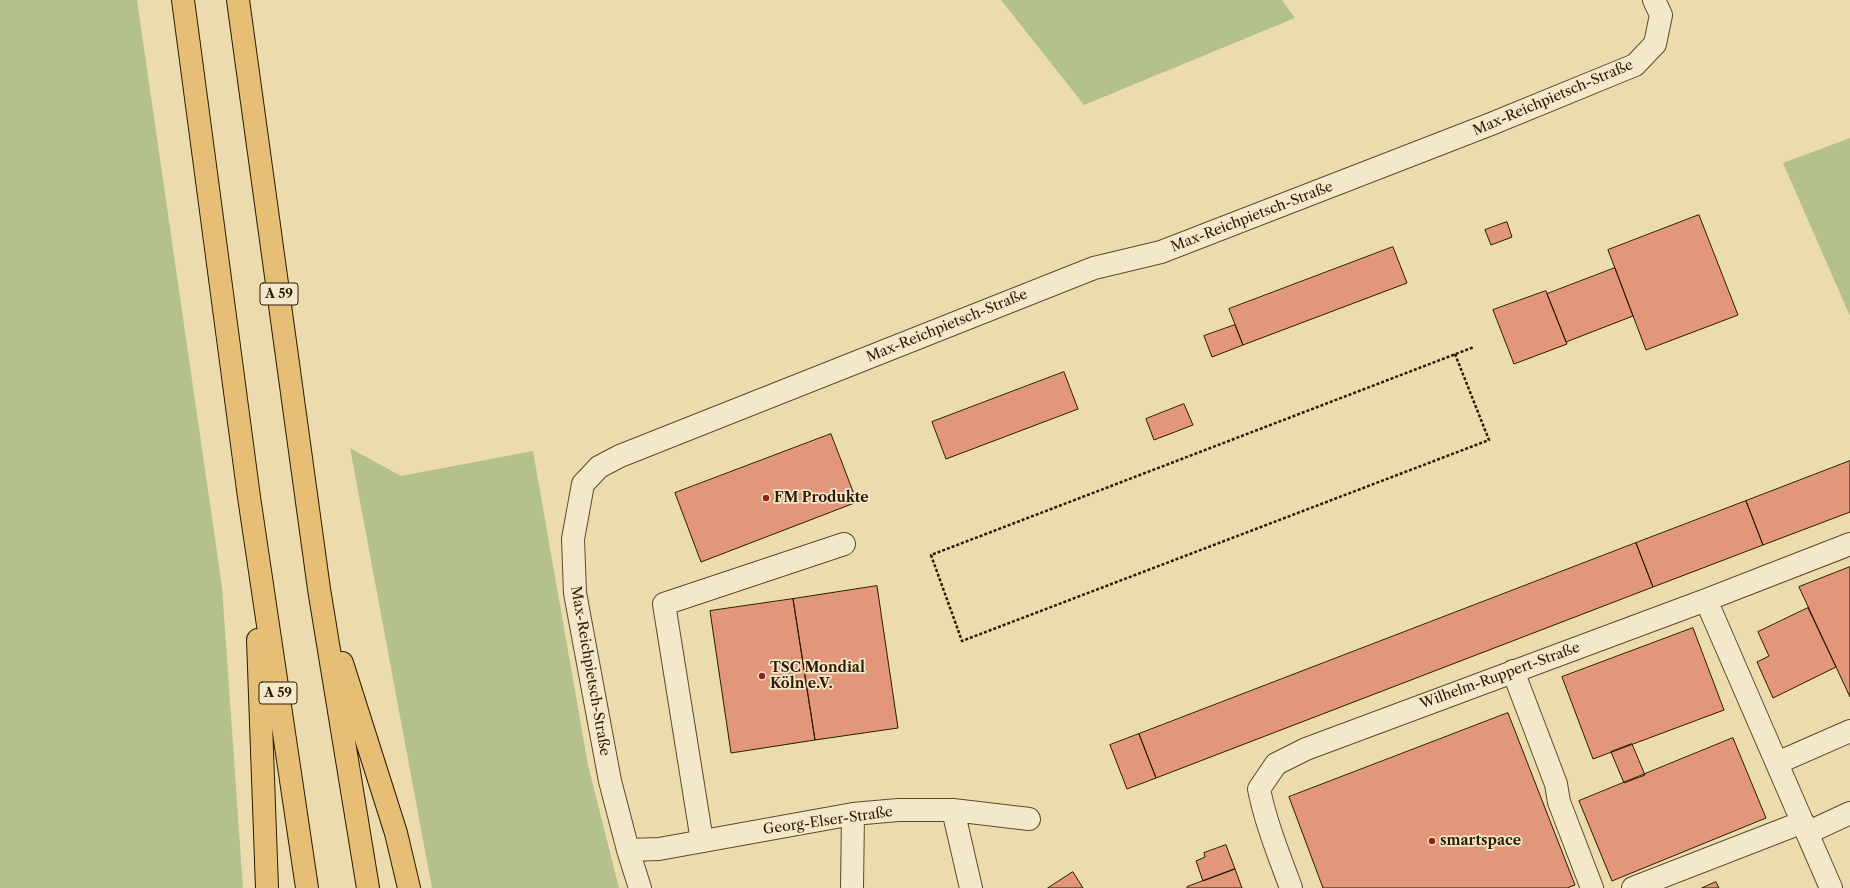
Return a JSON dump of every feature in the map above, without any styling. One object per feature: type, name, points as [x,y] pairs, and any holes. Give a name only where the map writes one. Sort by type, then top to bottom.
[{"type":"highway","name":"A 59","points":[[183,0],[249,498],[307,888]]},
{"type":"highway","name":"A 59","points":[[238,0],[319,589],[368,888]]},
{"type":"highway","points":[[249,498],[262,743],[267,888]]},
{"type":"highway","points":[[319,589],[396,833],[409,888]]},
{"type":"street","name":"Max-Reichpietsch-Straße","points":[[640,888],[628,850],[610,781],[575,592],[573,539],[577,512],[584,484],[599,467],[620,456],[1094,268],[1161,252],[1491,124],[1635,66],[1655,44],[1661,16],[1654,0]]},
{"type":"street","points":[[702,841],[664,604],[844,544]]},
{"type":"street","name":"Wilhelm-Ruppert-Straße","points":[[1292,888],[1272,839],[1259,789],[1276,764],[1306,749],[1706,600],[1850,544]]},
{"type":"street","points":[[1706,600],[1831,888]]},
{"type":"street","points":[[1513,671],[1556,784],[1559,802],[1592,888]]},
{"type":"street","points":[[1777,763],[1850,731]]},
{"type":"street","name":"Georg-Elser-Straße","points":[[628,850],[659,849],[854,814],[898,810],[953,810],[1029,819]]},
{"type":"street","points":[[953,810],[971,888]]},
{"type":"street","points":[[1633,888],[1850,813]]},
{"type":"street","points":[[852,888],[854,814]]},
{"type":"path","points":[[1455,354],[1488,440],[962,641],[931,554],[1455,354],[1474,347]]},
{"type":"green space","points":[[0,0],[137,0],[222,587],[243,888],[0,888]]},
{"type":"green space","points":[[1001,0],[1282,0],[1295,18],[1084,105]]},
{"type":"green space","points":[[1850,138],[1850,316],[1783,163]]},
{"type":"green space","points":[[350,448],[401,476],[533,451],[588,765],[619,888],[432,888]]},
{"type":"building","points":[[1699,215],[1738,315],[1646,350],[1608,250]]},
{"type":"building","points":[[1507,222],[1512,237],[1491,245],[1485,230]]},
{"type":"building","points":[[1393,247],[1407,283],[1243,345],[1229,309]]},
{"type":"building","points":[[1615,268],[1633,316],[1566,342],[1547,294]]},
{"type":"building","points":[[1546,291],[1567,344],[1514,364],[1493,310]]},
{"type":"building","points":[[1235,325],[1243,345],[1212,357],[1204,336]]},
{"type":"building","points":[[1064,372],[1078,409],[946,459],[932,422]]},
{"type":"building","points":[[1184,404],[1193,425],[1154,440],[1146,419]]},
{"type":"building","name":"FM Produkte","points":[[831,434],[857,502],[701,562],[675,493]]},
{"type":"building","points":[[1850,461],[1850,512],[1763,545],[1746,501]]},
{"type":"building","points":[[1746,501],[1763,545],[1653,587],[1636,543]]},
{"type":"building","points":[[1636,543],[1653,587],[1156,778],[1139,734]]},
{"type":"building","points":[[1850,567],[1850,697],[1799,587]]},
{"type":"building","points":[[877,586],[898,728],[815,740],[793,599]]},
{"type":"building","name":"TSC Mondial Köln e.V.","points":[[793,599],[815,740],[731,753],[710,611]]},
{"type":"building","points":[[1808,608],[1836,667],[1773,698],[1757,662],[1769,656],[1758,632]]},
{"type":"building","points":[[1693,628],[1724,710],[1593,759],[1562,677]]},
{"type":"building","name":"smartspace","points":[[1508,713],[1575,885],[1567,888],[1323,888],[1289,797]]},
{"type":"building","points":[[1139,734],[1156,778],[1127,789],[1110,745]]},
{"type":"building","points":[[1733,738],[1766,818],[1612,881],[1579,801]]},
{"type":"building","points":[[1632,744],[1645,775],[1624,783],[1611,752]]},
{"type":"building","points":[[1226,845],[1235,869],[1203,881],[1196,861],[1205,857],[1204,853]]},
{"type":"building","points":[[1235,869],[1242,888],[1187,888],[1187,887]]},
{"type":"building","points":[[1073,872],[1083,888],[1048,888]]},
{"type":"building","points":[[1716,882],[1719,888],[1702,888]]},
{"type":"place","name":"FM Produkte","points":[[766,498]]},
{"type":"place","name":"TSC Mondial Köln e.V.","points":[[762,676]]},
{"type":"place","name":"smartspace","points":[[1432,841]]}]
